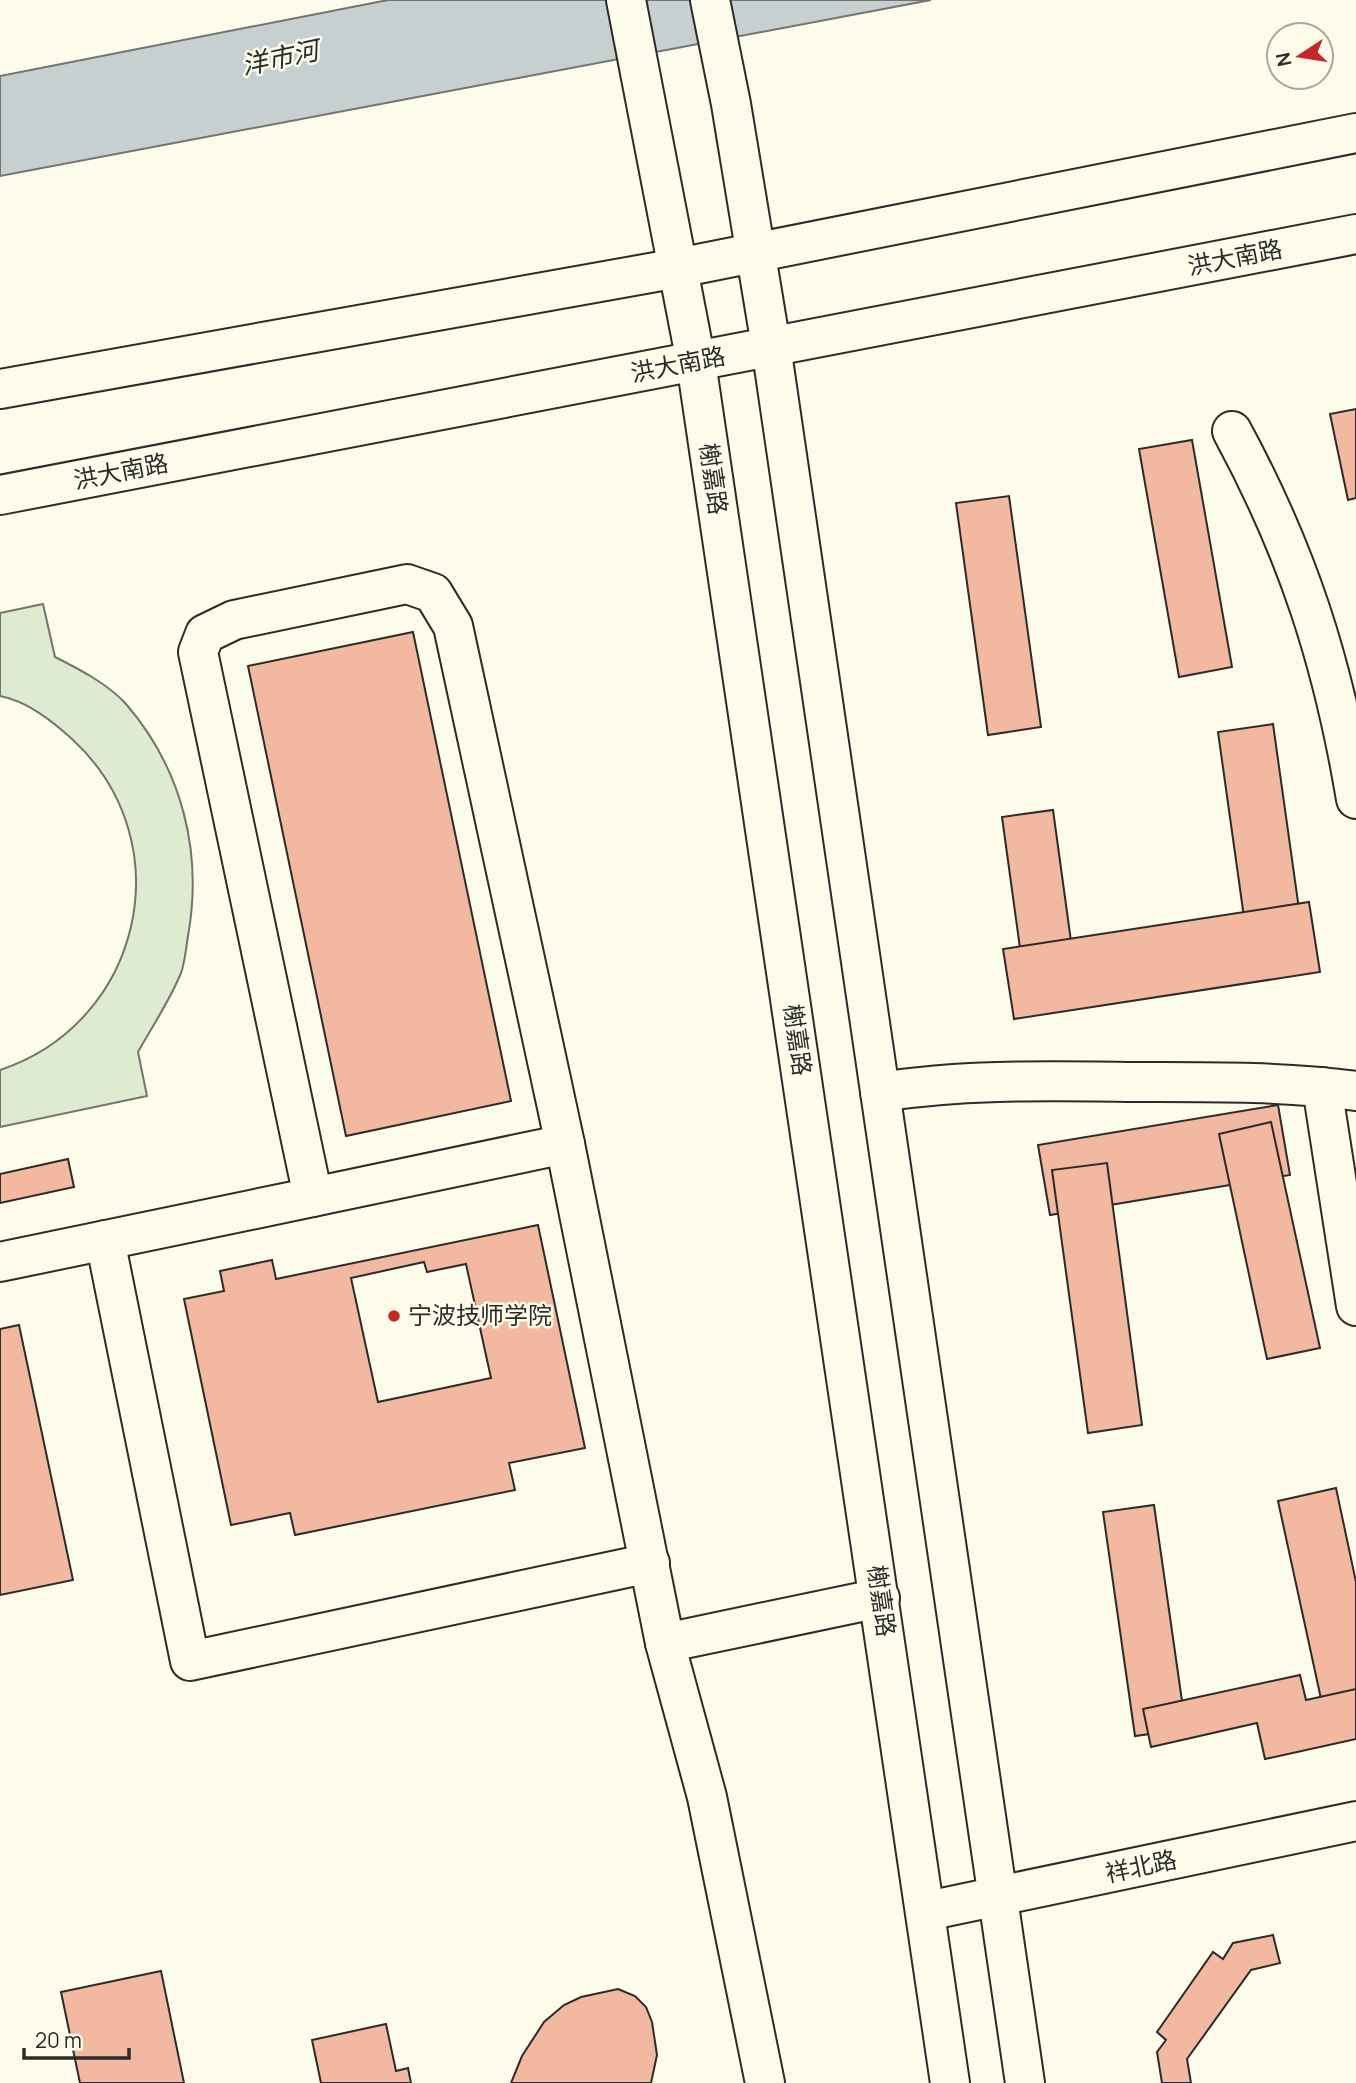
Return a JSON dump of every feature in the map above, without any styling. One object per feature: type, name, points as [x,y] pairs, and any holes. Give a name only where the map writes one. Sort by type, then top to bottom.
[{"type":"main road","name":"榭嘉路","points":[[626,0],[696,362],[950,2083]]},
{"type":"main road","points":[[710,0],[731,104],[771,346],[1025,2083]]},
{"type":"main road","points":[[0,389],[678,268],[1356,133]]},
{"type":"main road","name":"洪大南路","points":[[0,495],[1356,234]]},
{"type":"main road","points":[[1232,431],[1268,497],[1316,619],[1342,718],[1356,799]]},
{"type":"main road","points":[[313,1198],[198,653],[205,634],[234,620],[407,584],[433,593],[453,626],[565,1144],[665,1643],[707,1797],[765,2083]]},
{"type":"main road","points":[[880,1092],[940,1083],[1041,1081],[1339,1089],[1356,1306]]},
{"type":"main road","points":[[0,1262],[565,1144]]},
{"type":"main road","points":[[105,1240],[190,1661],[650,1563]]},
{"type":"main road","points":[[665,1643],[880,1598]]},
{"type":"main road","name":"祥北路","points":[[926,1911],[1356,1821]]},
{"type":"green space","points":[[43,604],[55,657],[93,678],[119,697],[145,729],[161,756],[184,813],[193,873],[192,905],[181,973],[138,1052],[147,1096],[0,1127],[0,1070],[48,1047],[87,1013],[115,972],[131,926],[136,877],[128,828],[107,781],[72,739],[56,725],[29,707],[0,696],[0,613]]},
{"type":"water","name":"洋市河","points":[[388,0],[931,0],[0,176],[0,76]]},
{"type":"building","points":[[1356,409],[1356,498],[1348,500],[1330,414]]},
{"type":"building","points":[[1192,440],[1232,667],[1179,677],[1139,449]]},
{"type":"building","points":[[1009,496],[1041,727],[988,735],[956,503]]},
{"type":"building","points":[[413,632],[511,1101],[346,1136],[248,666]]},
{"type":"building","points":[[1273,724],[1306,959],[1251,967],[1218,732]]},
{"type":"building","points":[[1053,810],[1077,985],[1026,992],[1002,817]]},
{"type":"building","points":[[1309,902],[1320,972],[1014,1019],[1003,949]]},
{"type":"building","points":[[1278,1105],[1290,1175],[1050,1215],[1038,1145]]},
{"type":"building","points":[[1271,1122],[1320,1348],[1267,1359],[1219,1134]]},
{"type":"building","points":[[68,1159],[74,1187],[0,1203],[0,1174]]},
{"type":"building","points":[[1107,1163],[1142,1425],[1088,1433],[1052,1170]]},
{"type":"building","points":[[538,1225],[585,1448],[509,1463],[515,1490],[295,1535],[290,1513],[231,1525],[184,1299],[224,1291],[220,1271],[272,1260],[276,1279]],"holes":[[[424,1262],[427,1272],[466,1264],[491,1378],[378,1402],[351,1278]]]},
{"type":"building","points":[[19,1325],[73,1580],[0,1595],[0,1329]]},
{"type":"building","points":[[1336,1488],[1356,1582],[1356,1725],[1328,1731],[1278,1501]]},
{"type":"building","points":[[1154,1505],[1186,1729],[1135,1736],[1103,1512]]},
{"type":"building","points":[[1300,1675],[1306,1700],[1356,1689],[1356,1739],[1265,1759],[1257,1723],[1151,1747],[1143,1709]]},
{"type":"building","points":[[1273,1935],[1280,1963],[1251,1970],[1187,2059],[1191,2083],[1162,2083],[1157,2052],[1166,2040],[1157,2032],[1213,1952],[1223,1959],[1233,1943]]},
{"type":"building","points":[[161,1971],[184,2083],[80,2083],[61,1992]]},
{"type":"building","points":[[618,1989],[635,1996],[646,2007],[652,2022],[657,2055],[651,2083],[511,2083],[522,2056],[544,2022],[564,2005],[581,1997]]},
{"type":"building","points":[[386,2024],[396,2071],[408,2068],[411,2083],[321,2083],[312,2040]]},
{"type":"place","name":"宁波技师学院","points":[[394,1316]]}]
